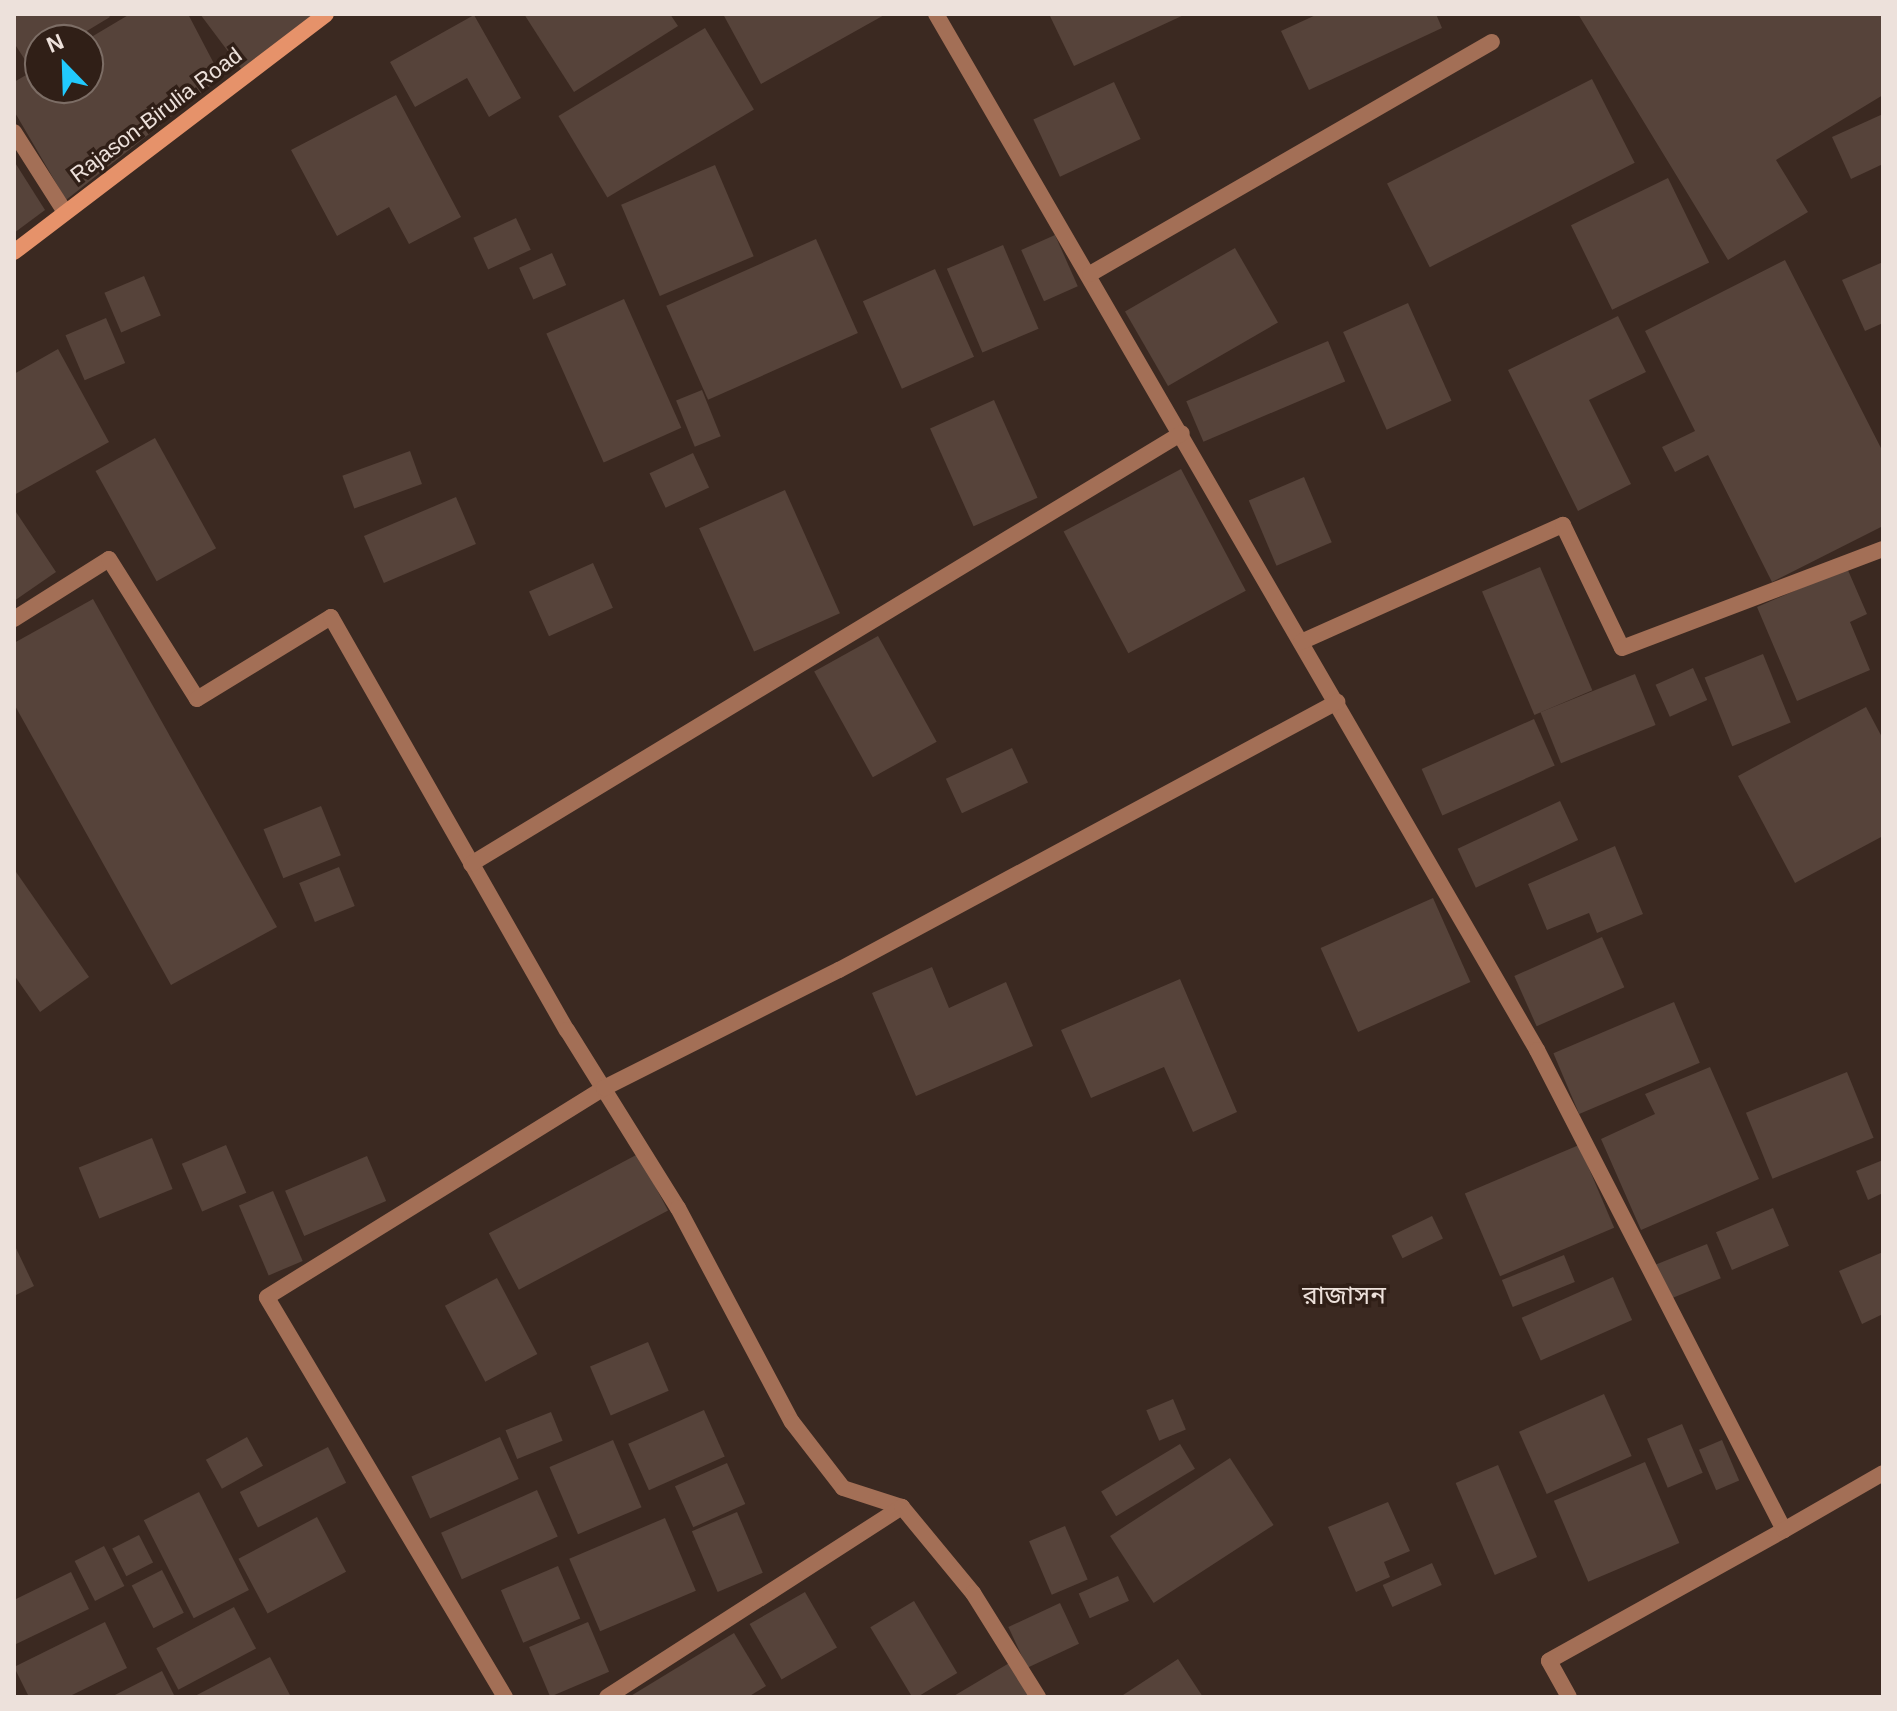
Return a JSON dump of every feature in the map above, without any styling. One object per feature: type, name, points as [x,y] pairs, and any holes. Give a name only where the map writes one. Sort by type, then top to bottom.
[{"type":"street","name":"Rajason-Birulia Road","points":[[14,252],[326,14]]},
{"type":"street","points":[[936,14],[1090,274],[1537,1050],[1784,1530]]},
{"type":"street","points":[[1090,274],[1492,42]]},
{"type":"street","points":[[14,132],[65,212]]},
{"type":"street","points":[[471,864],[1182,433]]},
{"type":"street","points":[[1301,642],[1563,525],[1622,648],[1883,549]]},
{"type":"street","points":[[14,619],[109,559],[197,699],[331,617],[471,864],[678,1208],[792,1422],[843,1488],[902,1507],[973,1593],[1038,1697]]},
{"type":"street","points":[[505,1697],[267,1297],[604,1088],[839,970],[1337,702]]},
{"type":"street","points":[[1569,1697],[1549,1661],[1883,1473]]},
{"type":"street","points":[[607,1697],[902,1507]]},
{"type":"building","points":[[14,14],[108,14],[110,17],[98,24],[24,24],[24,58],[14,43]]},
{"type":"building","points":[[130,14],[188,14],[221,77],[66,200],[14,111],[14,82],[24,76],[24,104],[104,104],[104,29]]},
{"type":"building","points":[[200,14],[314,14],[242,70]]},
{"type":"building","points":[[524,14],[670,14],[678,26],[574,92]]},
{"type":"building","points":[[723,14],[886,14],[761,84]]},
{"type":"building","points":[[1049,14],[1186,14],[1074,66]]},
{"type":"building","points":[[1318,14],[1436,14],[1442,28],[1309,90],[1281,31]]},
{"type":"building","points":[[1578,14],[1883,14],[1883,95],[1776,160],[1808,212],[1728,260]]},
{"type":"building","points":[[474,15],[521,98],[489,117],[467,78],[415,107],[390,62]]},
{"type":"building","points":[[705,28],[754,109],[607,198],[558,116]]},
{"type":"building","points":[[1592,79],[1635,163],[1430,267],[1387,183]]},
{"type":"building","points":[[1114,82],[1141,139],[1060,177],[1033,120]]},
{"type":"building","points":[[396,95],[461,217],[409,244],[389,207],[337,236],[291,150]]},
{"type":"building","points":[[1883,114],[1883,164],[1851,179],[1832,137]]},
{"type":"building","points":[[14,161],[45,210],[14,233]]},
{"type":"building","points":[[715,165],[754,256],[660,296],[621,205]]},
{"type":"building","points":[[1668,178],[1709,262],[1612,310],[1571,225]]},
{"type":"building","points":[[516,218],[531,250],[488,270],[473,238]]},
{"type":"building","points":[[1055,235],[1078,286],[1044,301],[1021,250]]},
{"type":"building","points":[[816,239],[858,333],[708,400],[666,306]]},
{"type":"building","points":[[1003,245],[1039,329],[982,353],[947,269]]},
{"type":"building","points":[[1235,248],[1278,322],[1168,386],[1125,312]]},
{"type":"building","points":[[552,253],[566,285],[533,300],[519,268]]},
{"type":"building","points":[[1785,260],[1883,452],[1883,526],[1772,582],[1708,455],[1675,472],[1662,447],[1695,431],[1645,331]]},
{"type":"building","points":[[1883,262],[1883,323],[1865,331],[1842,280]]},
{"type":"building","points":[[935,269],[974,357],[902,389],[863,301]]},
{"type":"building","points":[[144,276],[161,316],[121,332],[104,293]]},
{"type":"building","points":[[624,299],[681,428],[604,462],[546,334]]},
{"type":"building","points":[[1408,303],[1452,401],[1387,430],[1343,332]]},
{"type":"building","points":[[1618,316],[1646,372],[1589,400],[1631,484],[1578,511],[1508,370]]},
{"type":"building","points":[[106,318],[125,363],[85,380],[65,335]]},
{"type":"building","points":[[1328,341],[1345,382],[1203,442],[1186,401]]},
{"type":"building","points":[[58,349],[109,442],[14,495],[14,374]]},
{"type":"building","points":[[702,390],[721,436],[695,447],[676,400]]},
{"type":"building","points":[[994,400],[1038,498],[974,526],[930,428]]},
{"type":"building","points":[[155,438],[216,548],[157,581],[96,471]]},
{"type":"building","points":[[410,451],[422,484],[354,509],[342,476]]},
{"type":"building","points":[[693,453],[709,487],[666,508],[649,473]]},
{"type":"building","points":[[1181,469],[1246,591],[1128,653],[1064,531]]},
{"type":"building","points":[[1304,477],[1332,542],[1277,566],[1249,500]]},
{"type":"building","points":[[785,490],[840,613],[754,652],[699,528]]},
{"type":"building","points":[[456,497],[476,544],[384,583],[364,536]]},
{"type":"building","points":[[14,509],[56,572],[14,601]]},
{"type":"building","points":[[593,563],[613,608],[549,636],[529,591]]},
{"type":"building","points":[[1540,567],[1592,690],[1534,715],[1482,592]]},
{"type":"building","points":[[1847,568],[1867,614],[1850,622],[1870,670],[1797,701],[1757,607]]},
{"type":"building","points":[[93,599],[277,927],[171,985],[14,704],[14,643]]},
{"type":"building","points":[[878,636],[937,742],[873,777],[814,671]]},
{"type":"building","points":[[1763,654],[1791,723],[1732,746],[1705,678]]},
{"type":"building","points":[[1693,668],[1707,700],[1670,717],[1656,685]]},
{"type":"building","points":[[1635,674],[1656,725],[1561,763],[1540,712]]},
{"type":"building","points":[[1866,707],[1883,739],[1883,836],[1795,883],[1738,776]]},
{"type":"building","points":[[1534,719],[1555,766],[1442,816],[1422,769]]},
{"type":"building","points":[[1012,748],[1028,782],[962,813],[946,779]]},
{"type":"building","points":[[1560,801],[1578,840],[1476,888],[1458,849]]},
{"type":"building","points":[[321,806],[341,855],[283,878],[264,829]]},
{"type":"building","points":[[1615,846],[1643,914],[1597,933],[1589,913],[1547,930],[1528,884]]},
{"type":"building","points":[[339,867],[355,906],[315,922],[299,883]]},
{"type":"building","points":[[14,869],[89,977],[40,1012],[14,975]]},
{"type":"building","points":[[1433,898],[1470,982],[1358,1032],[1321,948]]},
{"type":"building","points":[[1602,937],[1624,987],[1537,1026],[1514,976]]},
{"type":"building","points":[[932,967],[949,1008],[1006,982],[1033,1046],[916,1096],[872,993]]},
{"type":"building","points":[[1180,979],[1237,1112],[1193,1132],[1164,1067],[1091,1098],[1061,1030]]},
{"type":"building","points":[[1674,1002],[1700,1063],[1579,1114],[1553,1053]]},
{"type":"building","points":[[1710,1067],[1759,1179],[1641,1230],[1601,1139],[1655,1114],[1645,1094]]},
{"type":"building","points":[[1847,1072],[1874,1138],[1773,1179],[1746,1113]]},
{"type":"building","points":[[152,1138],[173,1189],[99,1219],[79,1168]]},
{"type":"building","points":[[226,1145],[246,1193],[202,1212],[182,1164]]},
{"type":"building","points":[[1579,1145],[1614,1228],[1500,1276],[1465,1193]]},
{"type":"building","points":[[638,1154],[668,1211],[519,1290],[489,1233]]},
{"type":"building","points":[[367,1156],[386,1201],[304,1236],[285,1191]]},
{"type":"building","points":[[1883,1160],[1883,1193],[1868,1200],[1856,1171]]},
{"type":"building","points":[[273,1191],[303,1261],[269,1275],[239,1205]]},
{"type":"building","points":[[1773,1208],[1789,1246],[1732,1270],[1716,1232]]},
{"type":"building","points":[[1432,1216],[1443,1238],[1403,1258],[1392,1236]]},
{"type":"building","points":[[14,1244],[34,1286],[14,1296]]},
{"type":"building","points":[[1707,1244],[1721,1278],[1670,1299],[1656,1265]]},
{"type":"building","points":[[1883,1252],[1883,1314],[1862,1324],[1839,1271]]},
{"type":"building","points":[[1564,1255],[1575,1282],[1513,1307],[1502,1280]]},
{"type":"building","points":[[1613,1277],[1632,1320],[1541,1361],[1522,1318]]},
{"type":"building","points":[[497,1278],[537,1354],[485,1382],[445,1306]]},
{"type":"building","points":[[648,1342],[669,1391],[611,1415],[590,1367]]},
{"type":"building","points":[[1604,1394],[1632,1456],[1547,1494],[1519,1432]]},
{"type":"building","points":[[1173,1399],[1186,1429],[1159,1441],[1146,1410]]},
{"type":"building","points":[[704,1410],[725,1457],[649,1490],[628,1444]]},
{"type":"building","points":[[551,1412],[563,1441],[517,1459],[506,1430]]},
{"type":"building","points":[[1682,1424],[1703,1473],[1668,1488],[1647,1439]]},
{"type":"building","points":[[247,1437],[263,1466],[222,1489],[206,1460]]},
{"type":"building","points":[[500,1437],[519,1479],[430,1518],[411,1476]]},
{"type":"building","points":[[613,1440],[642,1507],[578,1534],[549,1467]]},
{"type":"building","points":[[1722,1440],[1739,1481],[1716,1490],[1699,1450]]},
{"type":"building","points":[[1180,1444],[1195,1469],[1116,1516],[1101,1491]]},
{"type":"building","points":[[328,1447],[346,1483],[258,1528],[240,1492]]},
{"type":"building","points":[[1230,1458],[1274,1525],[1154,1603],[1110,1536]]},
{"type":"building","points":[[1645,1462],[1679,1543],[1588,1582],[1554,1501]]},
{"type":"building","points":[[727,1463],[745,1504],[693,1527],[675,1486]]},
{"type":"building","points":[[1498,1465],[1537,1557],[1495,1575],[1456,1483]]},
{"type":"building","points":[[537,1490],[558,1537],[462,1579],[441,1533]]},
{"type":"building","points":[[199,1492],[249,1590],[194,1618],[144,1520]]},
{"type":"building","points":[[1388,1502],[1410,1551],[1384,1562],[1390,1577],[1356,1592],[1328,1527]]},
{"type":"building","points":[[737,1512],[763,1573],[718,1592],[692,1531]]},
{"type":"building","points":[[317,1517],[346,1572],[268,1614],[238,1559]]},
{"type":"building","points":[[665,1518],[696,1591],[600,1631],[569,1559]]},
{"type":"building","points":[[1065,1526],[1088,1579],[1052,1595],[1029,1541]]},
{"type":"building","points":[[139,1535],[153,1563],[126,1576],[112,1549]]},
{"type":"building","points":[[104,1546],[124,1586],[95,1601],[75,1561]]},
{"type":"building","points":[[1432,1563],[1442,1585],[1392,1607],[1383,1585]]},
{"type":"building","points":[[558,1566],[580,1618],[523,1643],[501,1590]]},
{"type":"building","points":[[162,1570],[184,1613],[153,1628],[132,1585]]},
{"type":"building","points":[[71,1572],[89,1609],[14,1645],[14,1600]]},
{"type":"building","points":[[1118,1576],[1129,1601],[1090,1618],[1079,1593]]},
{"type":"building","points":[[805,1592],[837,1647],[782,1679],[750,1624]]},
{"type":"building","points":[[914,1601],[957,1673],[917,1697],[912,1697],[870,1627]]},
{"type":"building","points":[[1060,1603],[1079,1644],[1027,1668],[1008,1627]]},
{"type":"building","points":[[234,1607],[256,1648],[178,1690],[156,1648]]},
{"type":"building","points":[[105,1622],[127,1668],[68,1697],[29,1697],[14,1667]]},
{"type":"building","points":[[588,1622],[609,1672],[550,1697],[529,1647]]},
{"type":"building","points":[[734,1633],[766,1686],[748,1697],[629,1697]]},
{"type":"building","points":[[270,1657],[291,1697],[193,1697]]},
{"type":"building","points":[[1178,1659],[1203,1697],[1120,1697]]},
{"type":"building","points":[[1011,1662],[1032,1697],[952,1697]]},
{"type":"building","points":[[162,1671],[175,1697],[111,1697]]},
{"type":"district","name":"রাজাসন","points":[[1344,1296]]}]
